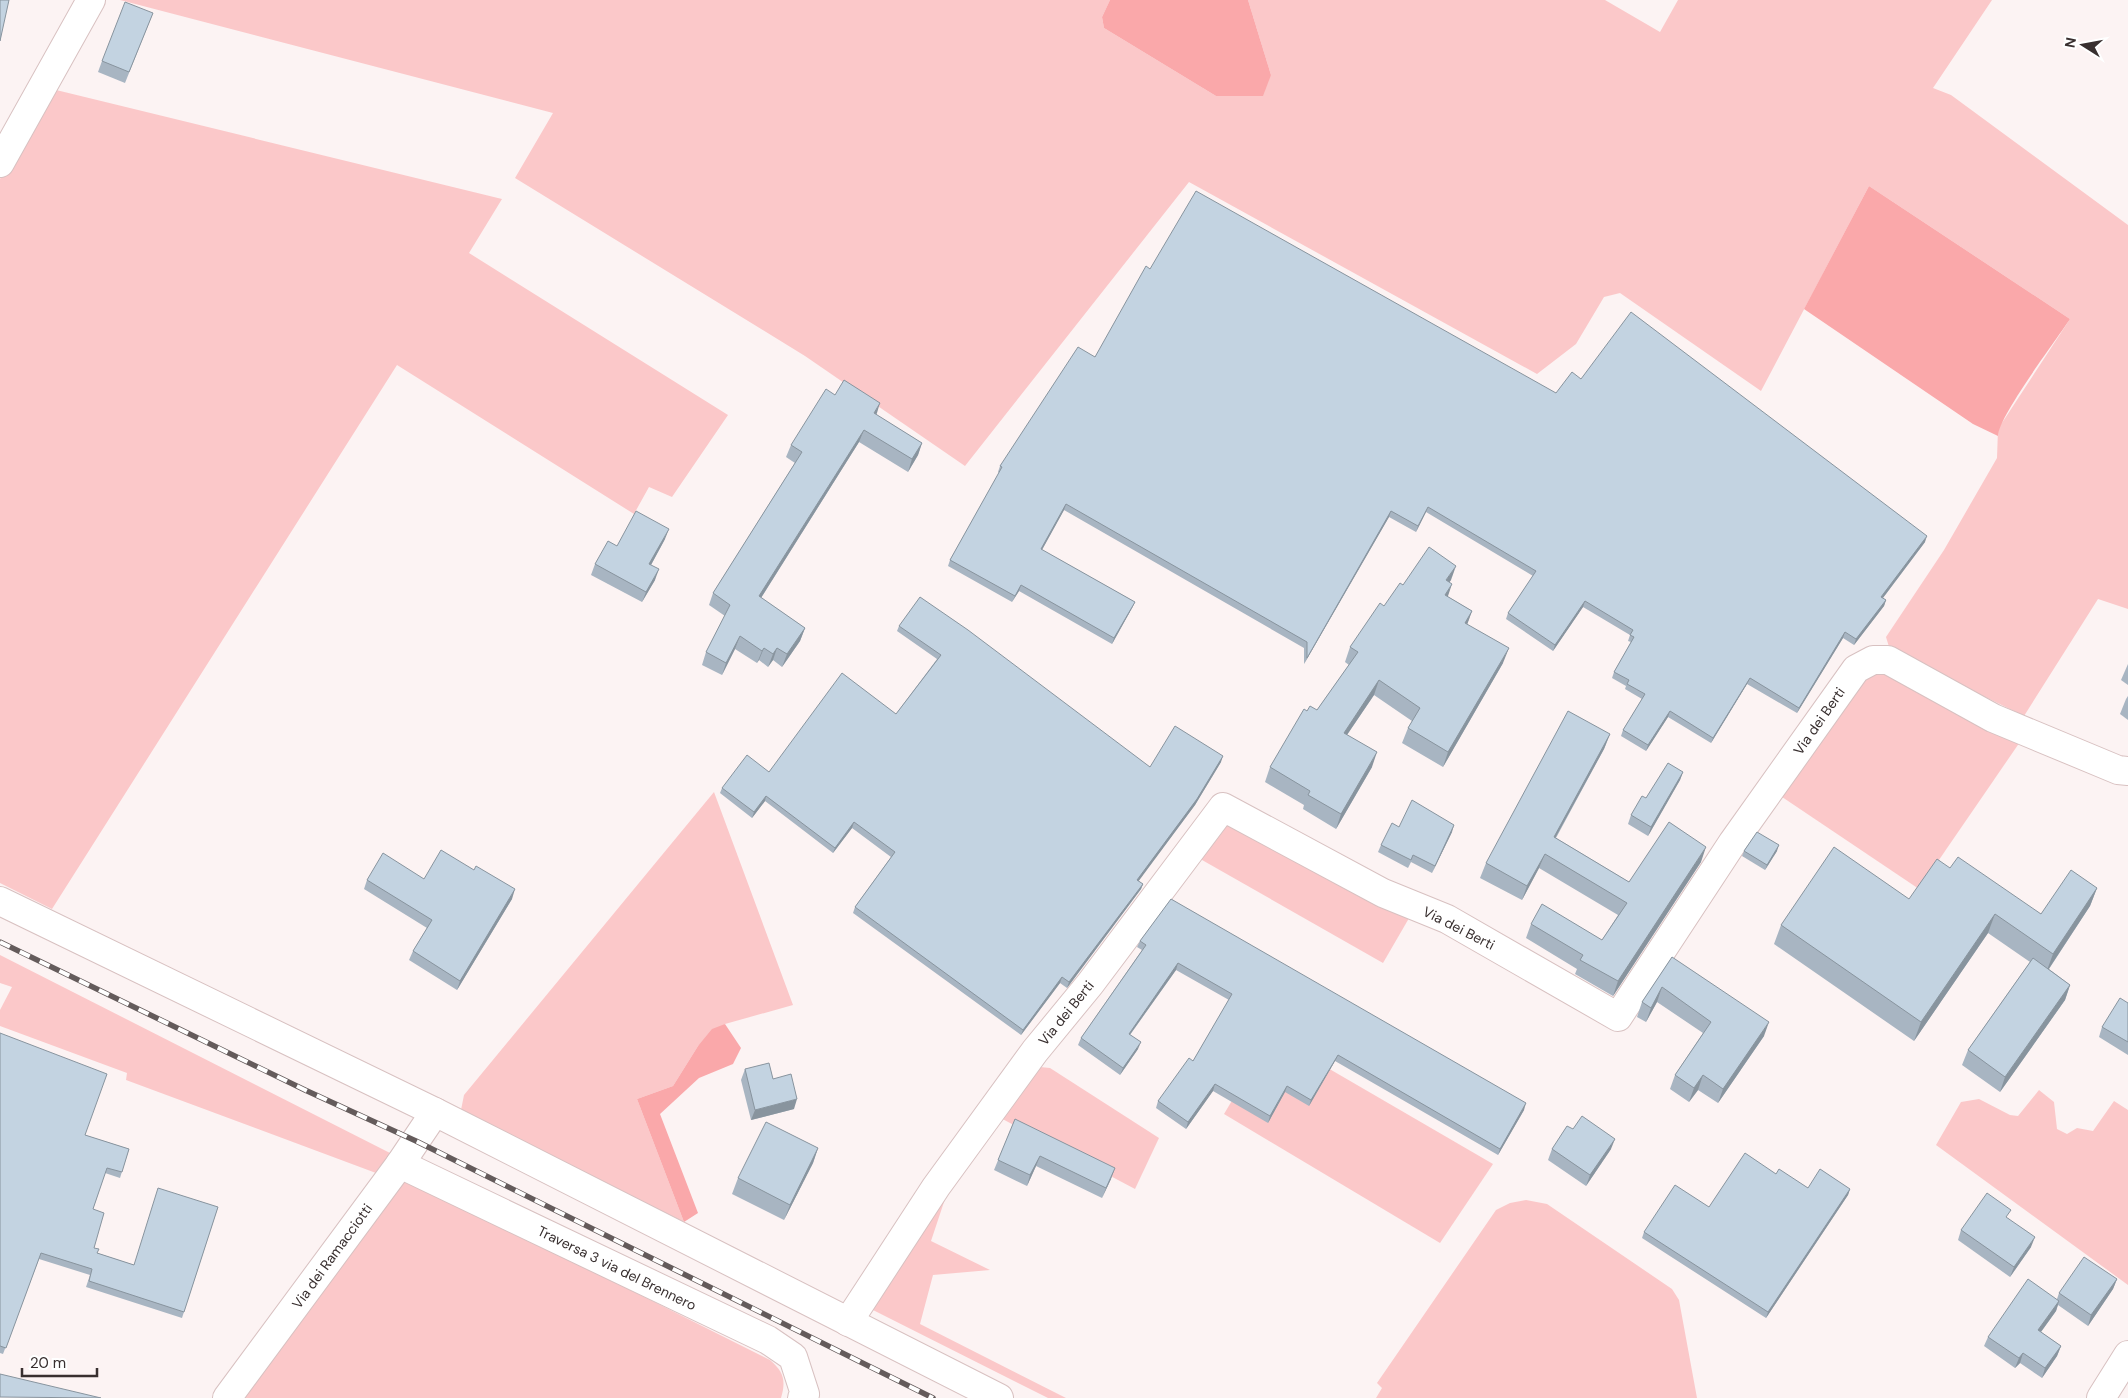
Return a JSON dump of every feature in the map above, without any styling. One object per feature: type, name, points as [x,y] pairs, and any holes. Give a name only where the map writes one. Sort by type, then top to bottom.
[{"type":"street","points":[[0,163],[91,0]]},
{"type":"street","name":"Via dei Berti","points":[[848,1322],[936,1187],[1035,1051],[1090,984],[1222,807],[1383,893],[1447,919],[1618,1017],[1733,842],[1856,669],[1873,660],[1888,660],[1993,718],[2118,770],[2128,771]]},
{"type":"street","points":[[0,901],[435,1112],[999,1398]]},
{"type":"street","name":"Via dei Ramacciotti","points":[[227,1398],[400,1164],[435,1112]]},
{"type":"street","name":"Traversa 3 via del Brennero","points":[[400,1164],[768,1340],[793,1357],[805,1394],[802,1398]]},
{"type":"street","points":[[2101,1398],[2128,1355]]},
{"type":"shaded area","points":[[120,0],[1110,0],[1102,17],[1104,28],[1216,96],[1271,75],[1248,0],[1605,0],[1660,32],[1678,0],[1992,0],[1933,88],[1951,95],[2128,225],[2128,609],[2098,599],[2024,716],[1890,650],[1886,637],[1944,550],[1997,458],[1998,429],[2070,319],[1869,186],[1761,391],[1620,293],[1604,297],[1576,344],[1537,374],[1189,182],[965,466],[805,356],[515,178],[553,113]]},
{"type":"shaded area","points":[[1110,0],[1248,0],[1271,75],[1263,96],[1216,96],[1104,28],[1102,17]]},
{"type":"shaded area","points":[[52,89],[502,199],[469,253],[728,415],[672,497],[649,487],[634,514],[397,365],[52,909],[0,883],[0,179]]},
{"type":"shaded area","points":[[1869,186],[2070,319],[2017,396],[2007,413],[1998,436],[1973,424],[1804,309]]},
{"type":"shaded area","points":[[1886,670],[2022,739],[1919,889],[1776,793],[1861,680]]},
{"type":"shaded area","points":[[714,792],[793,1005],[725,1024],[698,1046],[673,1086],[637,1099],[684,1222],[461,1110],[464,1095]]},
{"type":"shaded area","points":[[1228,824],[1412,913],[1383,963],[1195,856],[1211,834]]},
{"type":"shaded area","points":[[0,955],[390,1153],[376,1173],[126,1080],[127,1073],[0,1026],[0,1010],[12,987],[0,983]]},
{"type":"shaded area","points":[[725,1024],[741,1048],[733,1064],[699,1078],[660,1114],[698,1213],[684,1222],[637,1099],[673,1086],[698,1046],[712,1029]]},
{"type":"shaded area","points":[[1271,1035],[1493,1164],[1440,1243],[1224,1114]]},
{"type":"shaded area","points":[[1040,1067],[1050,1068],[1159,1138],[1135,1189],[995,1115]]},
{"type":"shaded area","points":[[2039,1090],[2054,1102],[2057,1129],[2067,1134],[2077,1128],[2093,1131],[2114,1101],[2128,1110],[2128,1285],[1936,1145],[1961,1102],[1979,1099],[2010,1115],[2018,1116]]},
{"type":"shaded area","points":[[399,1174],[770,1360],[783,1377],[781,1398],[236,1398]]},
{"type":"shaded area","points":[[947,1193],[931,1241],[990,1270],[933,1275],[920,1324],[1066,1398],[1048,1398],[871,1309]]},
{"type":"shaded area","points":[[1526,1200],[1547,1204],[1672,1289],[1679,1300],[1697,1398],[1376,1398],[1382,1388],[1377,1383],[1496,1210],[1510,1203]]},
{"type":"building","points":[[0,0],[9,0],[0,41]]},
{"type":"building","points":[[125,2],[153,13],[129,72],[102,61]]},
{"type":"building","points":[[1196,191],[1556,393],[1572,372],[1581,379],[1631,312],[1927,536],[1881,597],[1886,600],[1856,639],[1845,632],[1799,708],[1750,678],[1713,738],[1670,711],[1648,745],[1623,730],[1645,694],[1627,684],[1629,680],[1614,672],[1634,637],[1630,635],[1633,630],[1585,601],[1555,645],[1508,613],[1536,571],[1428,507],[1418,526],[1391,511],[1307,658],[1307,642],[1066,504],[1041,549],[1135,602],[1114,638],[1021,585],[1015,596],[950,560],[1002,467],[1000,466],[1078,347],[1095,357],[1146,266],[1150,269]]},
{"type":"building","points":[[844,380],[880,403],[874,413],[922,443],[912,459],[864,430],[759,596],[805,628],[787,654],[777,648],[773,654],[764,648],[762,651],[740,636],[726,663],[706,652],[730,605],[713,593],[802,452],[791,445],[826,389],[835,395]]},
{"type":"building","points":[[636,511],[669,529],[649,564],[659,569],[646,592],[595,564],[608,541],[617,546]]},
{"type":"building","points":[[1429,547],[1456,566],[1446,580],[1452,584],[1445,595],[1472,611],[1465,623],[1509,648],[1448,752],[1408,728],[1420,708],[1379,680],[1344,733],[1377,752],[1341,814],[1308,795],[1310,791],[1270,767],[1304,709],[1307,711],[1310,706],[1317,710],[1358,652],[1350,647],[1380,603],[1384,606],[1400,583],[1403,585]]},
{"type":"building","points":[[920,597],[968,630],[1150,767],[1175,726],[1223,756],[1197,799],[1137,880],[1143,884],[1069,982],[1062,977],[1023,1030],[855,907],[895,852],[854,822],[835,848],[766,796],[754,812],[722,788],[747,755],[769,772],[842,673],[896,714],[941,655],[899,626]]},
{"type":"building","points":[[1568,711],[1610,734],[1554,837],[1629,882],[1669,822],[1706,847],[1618,981],[1580,960],[1583,955],[1531,924],[1542,904],[1602,940],[1627,903],[1545,854],[1527,886],[1486,863]]},
{"type":"building","points":[[1668,763],[1683,772],[1651,827],[1631,815],[1642,796],[1646,798]]},
{"type":"building","points":[[1412,800],[1454,825],[1435,866],[1413,855],[1411,860],[1381,845],[1392,823],[1399,827]]},
{"type":"building","points":[[1757,832],[1779,845],[1767,865],[1744,851]]},
{"type":"building","points":[[1834,847],[1909,899],[1937,859],[1950,868],[1958,857],[2041,914],[2071,870],[2097,888],[2053,954],[1995,914],[1921,1022],[1781,925]]},
{"type":"building","points":[[441,850],[474,870],[476,866],[515,889],[460,981],[413,951],[432,920],[367,880],[383,853],[424,879]]},
{"type":"building","points":[[1171,899],[1526,1103],[1500,1149],[1338,1055],[1311,1100],[1287,1086],[1270,1116],[1215,1084],[1188,1122],[1158,1101],[1189,1058],[1193,1061],[1232,994],[1178,963],[1129,1034],[1141,1042],[1123,1068],[1081,1038],[1146,945],[1140,941]]},
{"type":"building","points":[[1672,957],[1769,1022],[1723,1089],[1703,1075],[1694,1088],[1675,1075],[1711,1022],[1662,987],[1651,1008],[1642,1002]]},
{"type":"building","points":[[2033,958],[2070,985],[2005,1077],[1968,1050]]},
{"type":"building","points":[[2120,998],[2128,1003],[2128,1042],[2102,1027]]},
{"type":"building","points":[[0,1033],[107,1074],[85,1135],[129,1149],[122,1172],[107,1168],[93,1209],[104,1213],[94,1248],[99,1249],[97,1253],[134,1265],[158,1188],[218,1207],[184,1312],[89,1281],[92,1269],[41,1253],[6,1348],[0,1346]]},
{"type":"building","points":[[769,1063],[773,1079],[791,1074],[797,1099],[755,1110],[745,1069]]},
{"type":"building","points":[[1582,1116],[1615,1139],[1590,1175],[1552,1149],[1567,1126],[1573,1129]]},
{"type":"building","points":[[1015,1119],[1115,1168],[1106,1188],[1040,1156],[1030,1175],[998,1160]]},
{"type":"building","points":[[766,1122],[818,1148],[790,1205],[738,1178]]},
{"type":"building","points":[[1745,1153],[1776,1174],[1779,1169],[1808,1188],[1820,1169],[1850,1189],[1768,1312],[1644,1232],[1675,1185],[1709,1207]]},
{"type":"building","points":[[1987,1193],[2011,1210],[2006,1217],[2035,1237],[2014,1267],[1961,1230]]},
{"type":"building","points":[[2084,1257],[2117,1279],[2091,1315],[2059,1293]]},
{"type":"building","points":[[2028,1279],[2059,1301],[2038,1330],[2061,1346],[2045,1368],[2023,1353],[2019,1358],[1988,1337]]},
{"type":"building","points":[[0,1374],[101,1398],[0,1397]]},
{"type":"railway","points":[[0,942],[305,1090],[416,1141],[933,1398]]}]
